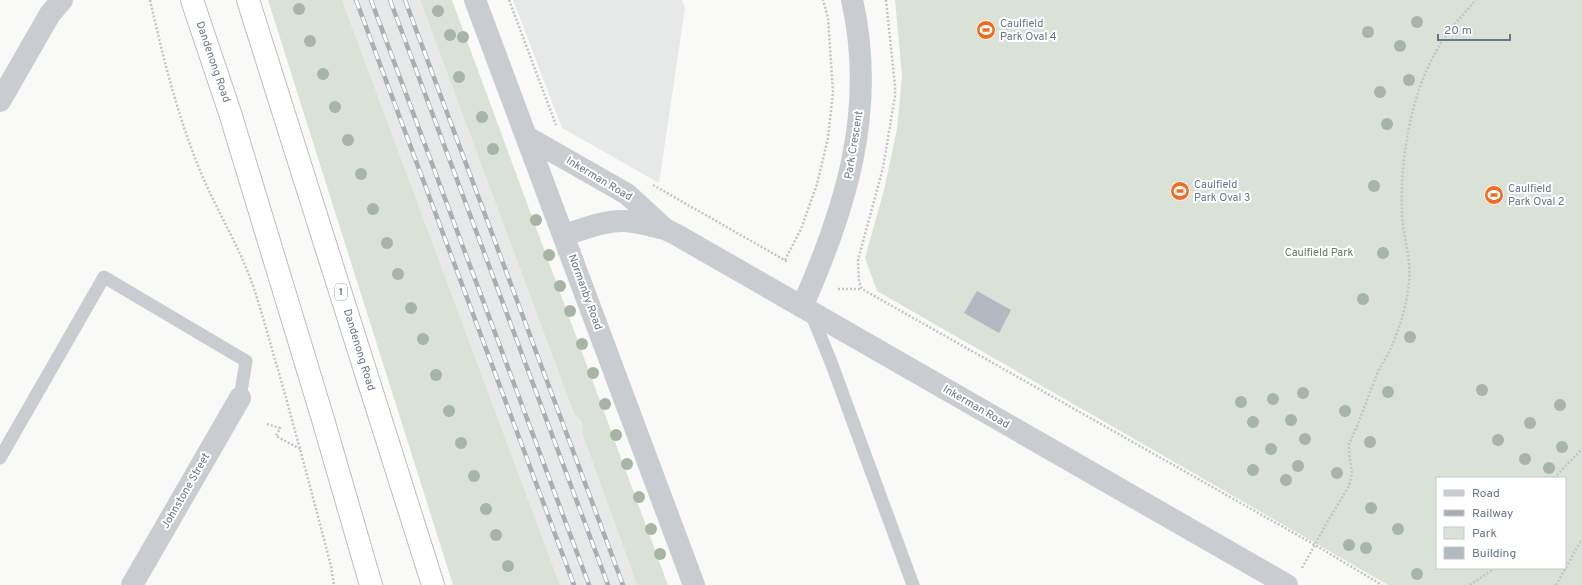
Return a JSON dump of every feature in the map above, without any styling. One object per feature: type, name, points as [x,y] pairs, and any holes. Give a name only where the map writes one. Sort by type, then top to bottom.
[{"type":"highway","name":"Dandenong Road","points":[[192,0],[230,113],[322,416],[371,585]]},
{"type":"highway","name":"Dandenong Road","points":[[248,0],[434,585]]},
{"type":"street","points":[[0,101],[50,14],[62,0]]},
{"type":"street","name":"Normanby Road","points":[[476,0],[694,585]]},
{"type":"street","name":"Park Crescent","points":[[806,310],[848,184],[856,146],[860,113],[861,78],[860,44],[852,0]]},
{"type":"street","name":"Inkerman Road","points":[[527,137],[627,194],[665,228],[806,310],[1282,580]]},
{"type":"street","name":"Inkerman Road","points":[[563,235],[616,221],[665,228]]},
{"type":"street","name":"Johnstone Street","points":[[132,585],[240,398]]},
{"type":"lane","points":[[0,458],[104,277],[246,361],[240,398]]},
{"type":"lane","points":[[806,310],[831,362],[913,585]]},
{"type":"path","points":[[150,0],[168,77],[181,119],[199,169],[221,213],[252,285],[301,450],[331,566],[334,585]]},
{"type":"path","points":[[509,0],[557,129]]},
{"type":"path","points":[[784,260],[801,229],[817,184],[828,138],[834,92],[828,18],[823,0]]},
{"type":"path","points":[[862,289],[859,282],[858,260],[883,168],[895,96],[886,0]]},
{"type":"path","points":[[1282,580],[1315,545],[1349,486],[1352,474],[1349,444],[1378,373],[1396,335],[1408,290],[1409,270],[1402,226],[1401,192],[1406,145],[1415,101],[1424,74],[1436,51],[1452,28],[1476,0]]},
{"type":"path","points":[[649,182],[788,262]]},
{"type":"path","points":[[838,289],[862,289],[1315,545],[1382,585]]},
{"type":"path","points":[[268,424],[280,428],[276,436],[301,450]]},
{"type":"path","points":[[1555,477],[1582,449]]},
{"type":"path","points":[[1566,568],[1581,542]]},
{"type":"path","points":[[1470,585],[1494,569]]},
{"type":"path","points":[[1556,585],[1565,569]]},
{"type":"shaded area","points":[[342,0],[420,0],[574,414],[579,417],[583,428],[582,433],[637,585],[560,585]]},
{"type":"shaded area","points":[[513,0],[682,0],[685,8],[659,183],[562,128]]},
{"type":"green space","points":[[268,0],[342,0],[560,585],[453,585]]},
{"type":"green space","points":[[420,0],[452,0],[668,585],[637,585],[582,433],[583,427],[581,422],[574,414]]},
{"type":"green space","name":"Caulfield Park","points":[[895,0],[1582,0],[1582,585],[1388,585],[877,291],[865,258],[884,190],[897,129],[902,76]]},
{"type":"building","points":[[977,291],[1011,310],[999,333],[964,313]]},
{"type":"railway","points":[[356,0],[574,585]]},
{"type":"railway","points":[[371,0],[589,585]]},
{"type":"railway","points":[[390,0],[608,585]]},
{"type":"railway","points":[[405,0],[623,585]]},
{"type":"place","name":"Caulfield Park Oval 4","points":[[986,30]]},
{"type":"place","name":"Caulfield Park Oval 3","points":[[1180,191]]},
{"type":"place","name":"Caulfield Park Oval 2","points":[[1494,195]]}]
